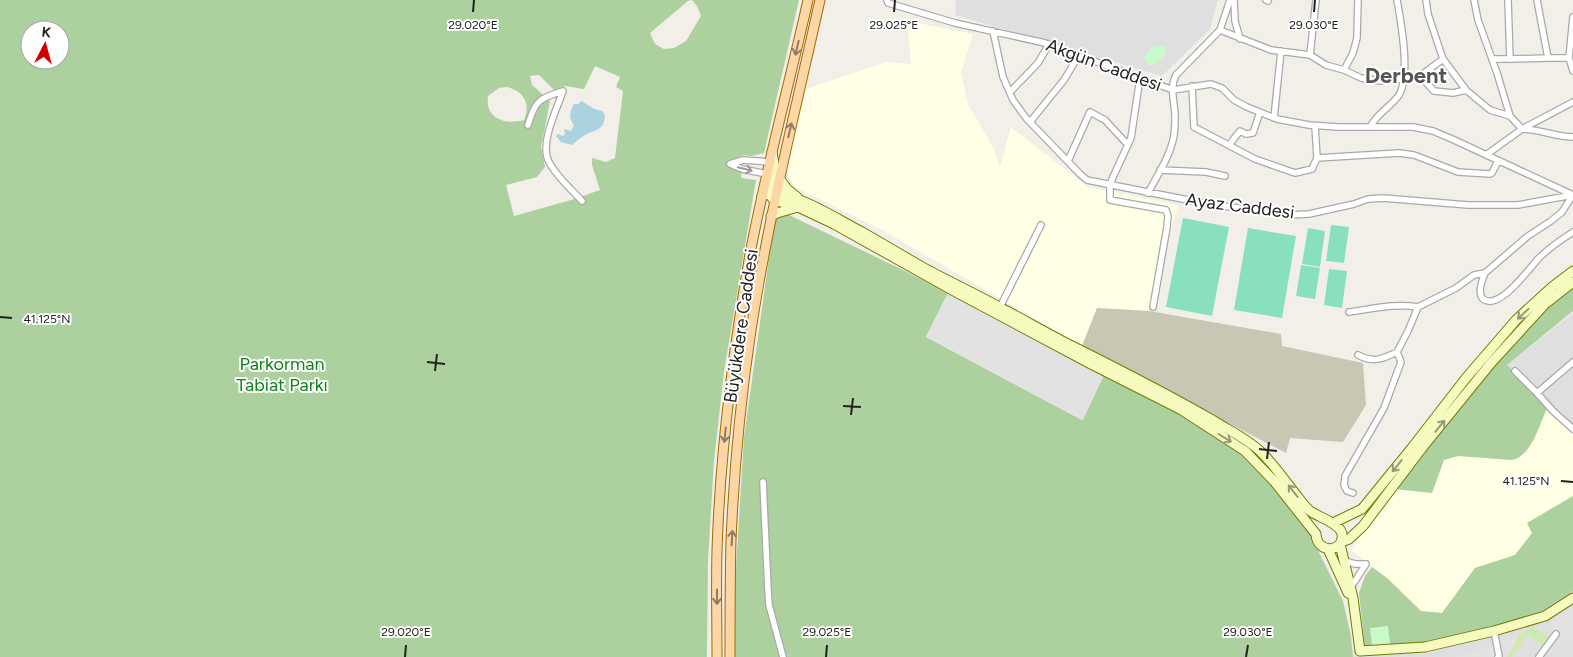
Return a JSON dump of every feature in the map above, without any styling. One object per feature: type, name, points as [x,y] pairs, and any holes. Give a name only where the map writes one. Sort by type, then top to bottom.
[{"type":"main road","name":"Büyükdere Caddesi","points":[[730,657],[731,540],[738,442],[750,337],[771,216],[767,174],[808,0]]},
{"type":"main road","name":"Büyükdere Caddesi","points":[[717,657],[718,551],[724,449],[733,364],[750,255],[770,196],[779,178],[820,0]]},
{"type":"main road","points":[[772,152],[774,164],[770,196],[830,215],[1161,396],[1245,451],[1274,481],[1316,534]]},
{"type":"main road","points":[[779,178],[800,204],[834,224],[954,291],[1161,396],[1184,403],[1247,440],[1271,462],[1308,510],[1337,525],[1342,532],[1340,543],[1351,587],[1360,654],[1424,647],[1494,631],[1545,616],[1573,598]]},
{"type":"main road","points":[[771,216],[800,204]]},
{"type":"main road","points":[[1573,271],[1552,287],[1516,320],[1466,378],[1362,509],[1331,523],[1322,524],[1319,527],[1316,534],[1317,542],[1320,546],[1328,549],[1336,547],[1349,539],[1362,526],[1491,363],[1545,304],[1573,282]]},
{"type":"main road","points":[[1328,549],[1354,605]]},
{"type":"street","name":"Akgün Caddesi","points":[[887,0],[888,3],[955,23],[1049,44],[1173,90],[1211,84],[1222,88],[1234,100],[1274,118],[1316,126],[1413,126],[1433,131],[1573,195]]},
{"type":"street","points":[[1148,193],[1173,141],[1175,118],[1174,79],[1220,30],[1230,0]]},
{"type":"street","points":[[1234,0],[1235,21],[1240,39]]},
{"type":"street","points":[[1310,55],[1316,0]]},
{"type":"street","points":[[1344,70],[1353,53],[1357,38],[1358,0]]},
{"type":"street","points":[[1371,126],[1379,114],[1398,97],[1404,77],[1404,42],[1397,0]]},
{"type":"street","points":[[1426,0],[1428,14],[1443,58],[1466,90],[1490,110],[1510,116]]},
{"type":"street","points":[[1474,0],[1478,20],[1510,116],[1522,129],[1533,129],[1573,137]]},
{"type":"street","points":[[1508,0],[1510,59]]},
{"type":"street","points":[[1537,0],[1548,58]]},
{"type":"street","points":[[1573,17],[1570,58],[1573,71]]},
{"type":"street","points":[[1220,30],[1271,50],[1310,55],[1326,65],[1362,78],[1382,81],[1420,76],[1443,58]]},
{"type":"street","name":"Ayaz Caddesi","points":[[993,32],[1003,77],[1013,100],[1030,122],[1087,180],[1208,204],[1290,215],[1309,214],[1368,199],[1383,198],[1468,205],[1518,205],[1573,195]]},
{"type":"street","points":[[1010,92],[1038,63],[1049,44]]},
{"type":"street","points":[[1274,118],[1281,51]]},
{"type":"street","points":[[1030,122],[1064,80],[1080,56]]},
{"type":"street","points":[[1492,60],[1570,58]]},
{"type":"street","points":[[1420,76],[1434,91],[1453,93],[1466,90]]},
{"type":"street","points":[[1140,78],[1131,138],[1110,185],[1110,200],[1166,210],[1168,216],[1153,307]]},
{"type":"street","points":[[1192,86],[1194,127],[1255,159],[1295,173],[1312,169],[1317,158],[1316,126]]},
{"type":"street","points":[[528,125],[533,109],[540,101],[547,96],[563,91],[548,135],[546,150],[548,161],[582,200]]},
{"type":"street","points":[[1486,155],[1522,129],[1573,102]]},
{"type":"street","points":[[1068,162],[1090,112],[1105,120],[1128,145]]},
{"type":"street","points":[[1229,145],[1240,131],[1246,134],[1253,133],[1260,112]]},
{"type":"street","points":[[1317,158],[1399,153],[1414,155],[1458,172],[1490,174],[1498,161]]},
{"type":"street","points":[[767,174],[742,169],[730,164],[743,160],[770,162]]},
{"type":"street","points":[[1160,170],[1206,172],[1225,176]]},
{"type":"street","points":[[1573,195],[1562,212],[1528,236],[1485,273],[1481,282],[1480,294],[1483,299],[1488,301],[1494,300],[1517,285],[1540,257],[1573,232]]},
{"type":"street","points":[[1000,307],[1042,226]]},
{"type":"street","points":[[1349,312],[1390,306],[1408,305],[1418,307],[1456,288],[1474,276],[1485,273]]},
{"type":"street","points":[[1358,355],[1366,360],[1374,360],[1385,358],[1397,352],[1418,307]]},
{"type":"street","points":[[1353,493],[1347,491],[1344,485],[1345,476],[1384,408],[1401,362],[1397,352]]},
{"type":"street","points":[[1538,393],[1573,362]]},
{"type":"street","points":[[1515,371],[1573,429]]},
{"type":"street","points":[[763,482],[768,590],[783,657]]},
{"type":"street","points":[[1345,561],[1355,564],[1366,564],[1351,587]]},
{"type":"street","points":[[1494,631],[1498,657]]},
{"type":"street","points":[[1539,657],[1556,634]]},
{"type":"shaded area","points":[[956,0],[1218,0],[1210,29],[1162,76],[955,15]]},
{"type":"shaded area","points":[[907,21],[973,34],[961,73],[968,104],[994,149],[1000,167],[1011,127],[1088,187],[1178,205],[1149,311],[1097,308],[1082,346],[884,231],[795,187],[786,171],[806,89],[886,62],[911,64]]},
{"type":"shaded area","points":[[948,293],[1105,373],[1083,420],[926,337]]},
{"type":"shaded area","points":[[1097,308],[1149,311],[1281,334],[1282,346],[1363,363],[1366,405],[1343,442],[1290,438],[1286,453],[1082,346]]},
{"type":"shaded area","points":[[1573,313],[1573,432],[1547,408],[1507,365]]},
{"type":"shaded area","points":[[1547,408],[1573,432],[1573,496],[1527,523],[1532,533],[1515,555],[1475,568],[1442,613],[1421,611],[1387,578],[1352,551],[1365,527],[1395,489],[1432,493],[1444,460],[1458,456],[1518,459],[1528,451]]},
{"type":"shaded area","points":[[1573,591],[1573,657],[1353,657],[1353,650],[1540,612]]},
{"type":"shaded area","points":[[1573,605],[1573,638],[1563,643],[1548,619]]},
{"type":"shaded area","points":[[1517,638],[1507,657],[1453,657]]},
{"type":"green space","name":"Parkorman Tabiat Parkı","points":[[0,0],[692,0],[799,0],[764,153],[751,156],[743,155],[741,178],[756,180],[724,372],[714,461],[708,561],[707,657],[0,657]],"holes":[[[692,0],[701,16],[686,41],[674,48],[664,49],[655,44],[650,33],[688,1]],[[595,66],[620,77],[616,87],[623,91],[615,158],[606,162],[592,158],[592,165],[600,190],[514,216],[506,185],[537,177],[545,167],[541,147],[550,101],[532,85],[530,76],[539,75],[555,91],[565,86],[584,89]],[[507,87],[522,95],[527,109],[524,120],[503,121],[493,115],[490,110],[488,96],[499,88]]]},
{"type":"green space","points":[[1166,46],[1162,58],[1151,65],[1146,63],[1144,57],[1147,52],[1152,48]]},
{"type":"green space","points":[[787,214],[948,293],[926,337],[1082,420],[1105,373],[1159,398],[1245,451],[1308,530],[1343,601],[1351,636],[1353,657],[735,657],[735,584],[744,437],[771,244],[776,219]]},
{"type":"green space","points":[[1183,218],[1229,227],[1212,316],[1166,307]]},
{"type":"green space","points":[[1331,225],[1349,227],[1344,263],[1326,261]]},
{"type":"green space","points":[[1248,228],[1296,236],[1282,318],[1234,310]]},
{"type":"green space","points":[[1308,228],[1325,231],[1320,267],[1302,264]]},
{"type":"green space","points":[[1301,265],[1320,268],[1315,299],[1296,296]]},
{"type":"green space","points":[[1329,269],[1347,271],[1342,308],[1324,305]]},
{"type":"green space","points":[[1573,286],[1573,311],[1507,365],[1547,408],[1534,439],[1525,452],[1512,460],[1458,456],[1444,460],[1432,493],[1395,489],[1435,433],[1500,358],[1547,309]]},
{"type":"green space","points":[[1573,496],[1573,591],[1540,612],[1493,628],[1429,644],[1365,648],[1359,593],[1365,576],[1372,567],[1387,578],[1421,611],[1442,613],[1475,568],[1515,555],[1532,533],[1527,523]]},
{"type":"green space","points":[[1388,626],[1390,644],[1372,646],[1370,628]]},
{"type":"green space","points":[[1533,627],[1549,637],[1543,646],[1528,635],[1512,657],[1507,657],[1519,634]]},
{"type":"water","points":[[582,101],[594,109],[602,111],[605,115],[603,125],[597,130],[586,134],[572,145],[561,142],[556,136],[558,134],[563,136],[565,134],[564,129],[571,131],[574,125],[570,117],[571,110],[574,104]]},
{"type":"district","name":"Derbent","points":[[1406,75]]}]
